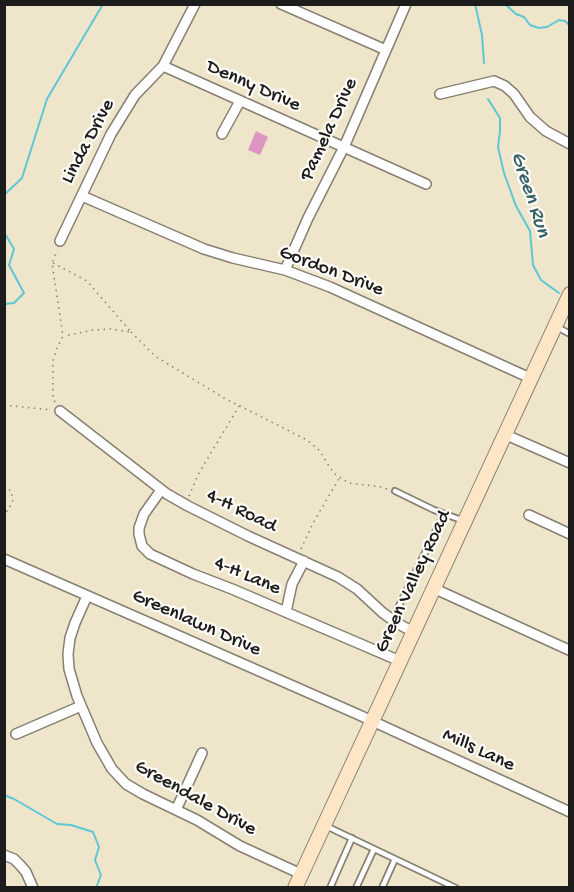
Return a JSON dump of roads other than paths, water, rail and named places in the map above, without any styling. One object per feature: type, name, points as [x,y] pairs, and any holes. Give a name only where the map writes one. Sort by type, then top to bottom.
[{"type":"street","name":"Linda Drive","points":[[60,241],[122,114],[135,95],[163,66],[195,4]]},
{"type":"street","points":[[281,4],[386,50]]},
{"type":"street","name":"Pamela Drive","points":[[285,270],[344,147],[406,4]]},
{"type":"street","name":"Denny Drive","points":[[163,66],[426,184]]},
{"type":"street","points":[[440,94],[494,81],[505,86],[514,94],[530,117],[546,131],[570,144]]},
{"type":"street","points":[[222,134],[240,101]]},
{"type":"street","name":"Gordon Drive","points":[[82,196],[204,249],[285,270],[330,287],[530,378]]},
{"type":"street","name":"Green Valley Road","points":[[295,888],[570,294]]},
{"type":"street","name":"4-H Road","points":[[60,411],[161,490],[188,506],[338,577],[357,589],[383,614],[414,632]]},
{"type":"street","points":[[504,434],[570,463]]},
{"type":"street","name":"4-H Lane","points":[[161,490],[144,514],[139,528],[140,540],[145,550],[162,561],[400,661]]},
{"type":"street","points":[[529,515],[570,534]]},
{"type":"street","name":"Greenlawn Drive","points":[[4,559],[372,722]]},
{"type":"street","points":[[286,612],[292,584],[303,561]]},
{"type":"street","points":[[433,588],[568,650],[570,648]]},
{"type":"street","name":"Greendale Drive","points":[[87,596],[70,638],[69,669],[81,706],[101,752],[118,777],[143,794],[206,825],[240,846],[301,874]]},
{"type":"street","points":[[16,734],[81,706]]},
{"type":"street","name":"Mills Lane","points":[[372,722],[570,812]]},
{"type":"street","points":[[176,810],[202,753]]},
{"type":"street","points":[[4,855],[14,859],[20,865],[33,888]]},
{"type":"lane","points":[[555,326],[570,334]]},
{"type":"lane","points":[[395,491],[464,521]]},
{"type":"lane","points":[[392,620],[444,514]]},
{"type":"lane","points":[[324,825],[456,888]]},
{"type":"lane","points":[[330,888],[352,838]]},
{"type":"lane","points":[[356,888],[374,849]]},
{"type":"lane","points":[[382,888],[395,859]]},
{"type":"waterway","points":[[4,195],[22,178],[47,99],[103,4]]},
{"type":"waterway","name":"Green Run","points":[[475,4],[482,35],[484,63]]},
{"type":"waterway","points":[[505,4],[516,14],[524,17],[530,25],[539,28],[547,27],[559,20],[565,21],[570,26]]},
{"type":"waterway","name":"Green Run","points":[[488,99],[500,118],[498,147],[504,173],[516,206],[530,231],[533,265],[541,280],[559,293]]},
{"type":"waterway","points":[[4,232],[14,249],[9,265],[24,293],[14,303],[4,304]]},
{"type":"waterway","points":[[4,795],[57,824],[71,825],[93,832],[99,847],[95,860],[101,875],[96,888]]}]
